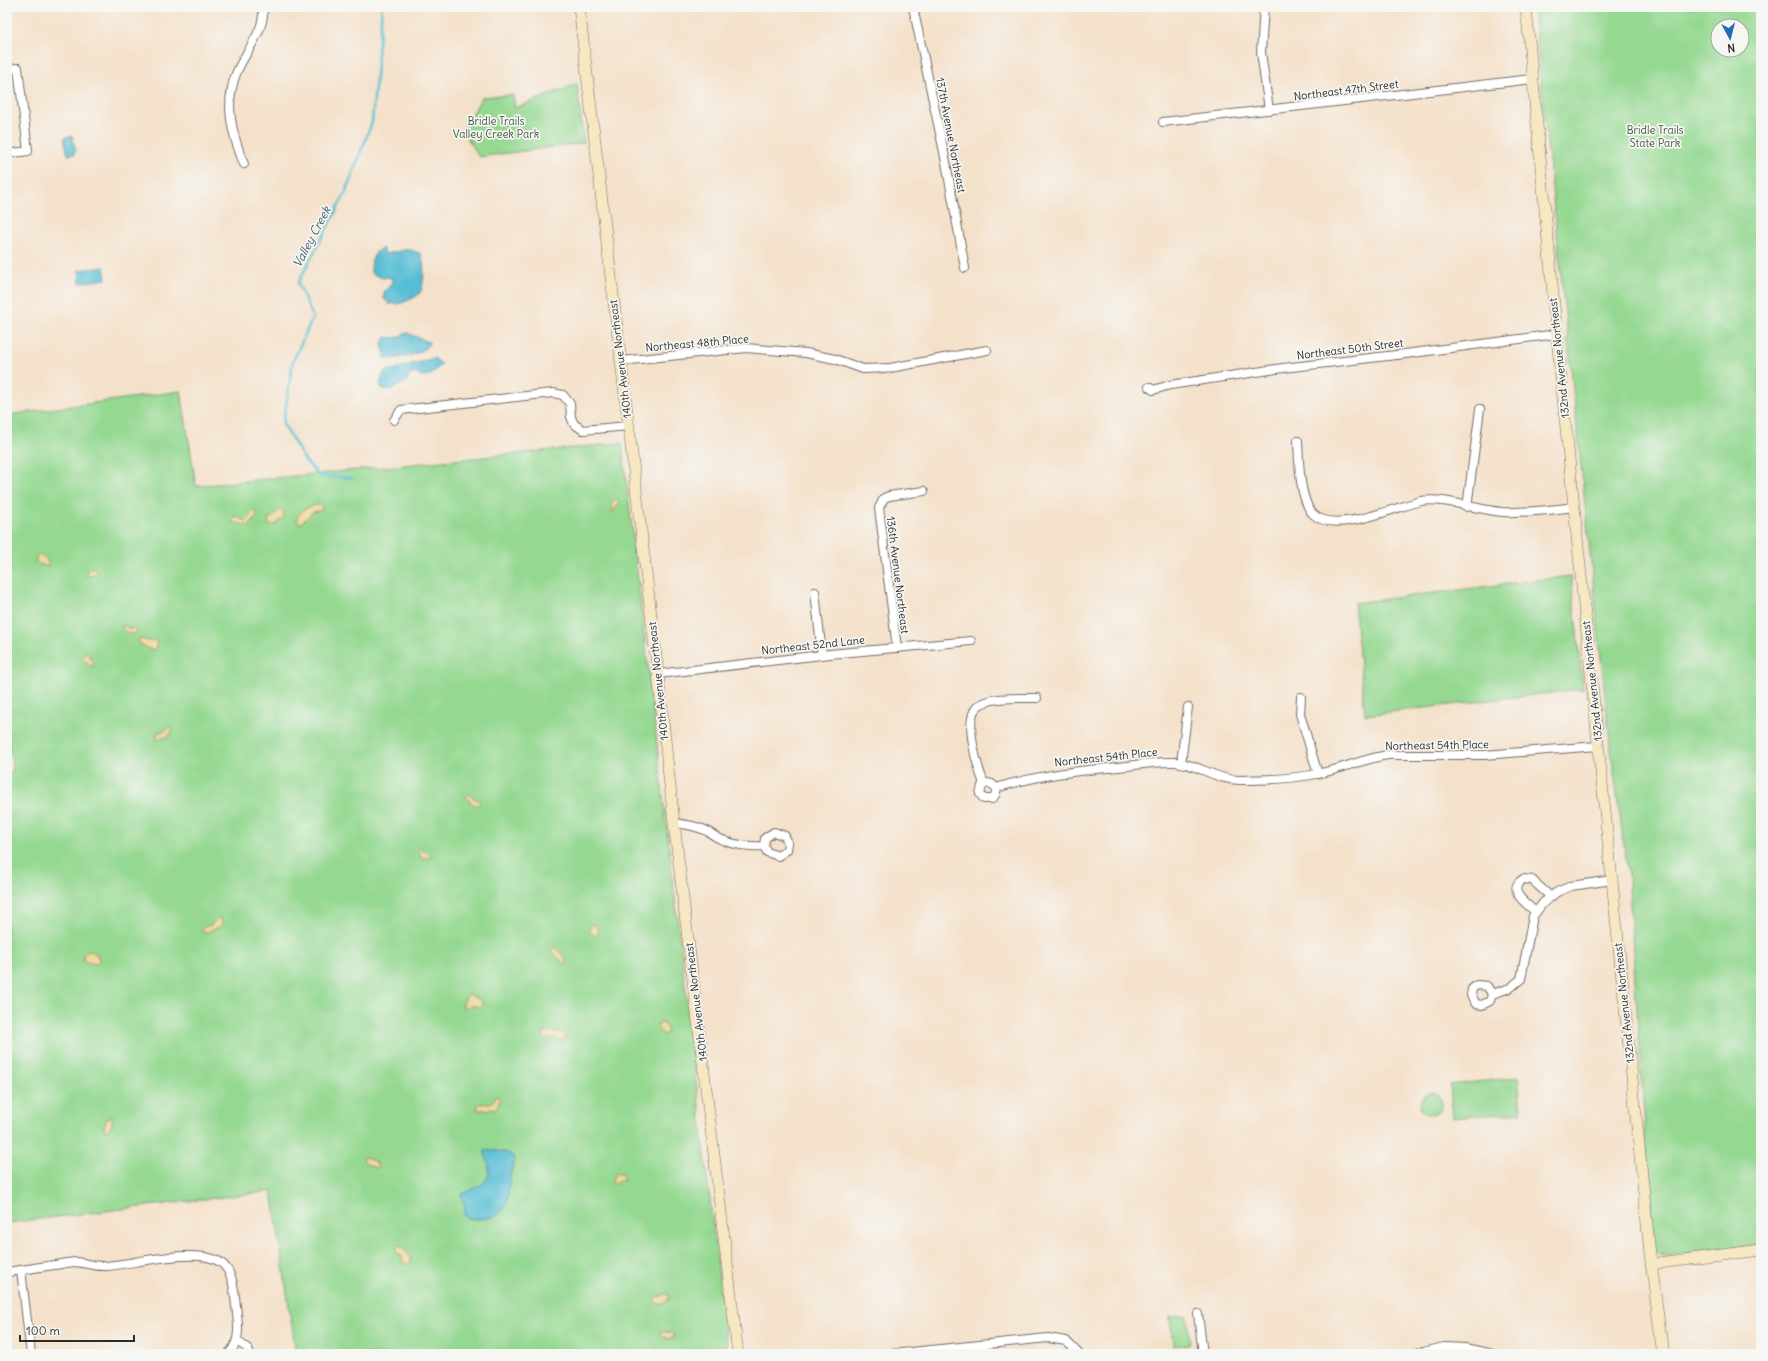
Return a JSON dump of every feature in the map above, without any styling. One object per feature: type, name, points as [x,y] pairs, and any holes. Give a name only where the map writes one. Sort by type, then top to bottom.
[{"type":"street","points":[[244,164],[231,124],[230,94],[236,74],[263,22],[262,7]]},
{"type":"street","name":"140th Avenue Northeast","points":[[579,7],[658,674],[674,823],[738,1354]]},
{"type":"street","name":"137th Avenue Northeast","points":[[913,7],[945,157],[965,268]]},
{"type":"street","points":[[1264,7],[1261,52],[1269,110]]},
{"type":"street","name":"132nd Avenue Northeast","points":[[1526,7],[1598,746],[1662,1354]]},
{"type":"street","points":[[7,69],[18,68],[28,151],[7,154]]},
{"type":"street","name":"Northeast 47th Street","points":[[1163,122],[1532,79]]},
{"type":"street","name":"Northeast 50th Street","points":[[1149,387],[1153,390],[1170,385],[1283,368],[1557,334]]},
{"type":"street","name":"Northeast 48th Place","points":[[621,361],[746,348],[806,353],[863,369],[890,368],[987,350]]},
{"type":"street","points":[[394,420],[401,410],[553,393],[563,395],[570,404],[571,417],[574,424],[583,430],[628,426]]},
{"type":"street","points":[[1467,507],[1480,409]]},
{"type":"street","points":[[1298,441],[1299,462],[1307,506],[1313,514],[1323,520],[1335,522],[1350,521],[1423,501],[1440,500],[1467,507],[1501,512],[1535,512],[1575,507]]},
{"type":"street","name":"136th Avenue Northeast","points":[[897,648],[879,508],[884,498],[889,496],[924,491]]},
{"type":"street","points":[[815,592],[822,655]]},
{"type":"street","name":"Northeast 52nd Lane","points":[[658,674],[822,655],[972,641]]},
{"type":"street","points":[[1300,697],[1300,714],[1318,774]]},
{"type":"street","points":[[996,788],[992,784],[984,784],[976,760],[971,719],[977,707],[985,702],[1001,699],[1037,698]]},
{"type":"street","points":[[1181,763],[1188,707]]},
{"type":"street","name":"Northeast 54th Place","points":[[984,784],[980,792],[984,799],[990,800],[995,797],[996,788],[1022,780],[1050,774],[1163,762],[1181,763],[1220,778],[1238,780],[1295,777],[1318,774],[1376,757],[1388,755],[1484,755],[1598,746]]},
{"type":"street","points":[[674,823],[689,825],[705,830],[719,838],[738,845],[764,846]]},
{"type":"street","points":[[1536,912],[1516,893],[1518,882],[1523,879],[1532,880],[1551,897]]},
{"type":"street","points":[[1492,994],[1510,988],[1521,979],[1533,916],[1542,903],[1557,892],[1571,886],[1612,880]]},
{"type":"street","points":[[1652,1264],[1761,1250]]},
{"type":"street","points":[[7,1272],[76,1262],[91,1266],[104,1267],[183,1256],[207,1257],[220,1262],[227,1269],[232,1278],[238,1324],[237,1341],[230,1352]]},
{"type":"street","points":[[21,1270],[31,1354]]},
{"type":"street","points":[[1198,1314],[1202,1354]]},
{"type":"street","points":[[892,1354],[1046,1338],[1061,1340],[1072,1346],[1079,1354]]},
{"type":"street","points":[[237,1341],[247,1348],[250,1354]]},
{"type":"street","points":[[1415,1354],[1444,1347],[1465,1348],[1492,1354]]},
{"type":"green space","name":"Bridle Trails State Park","points":[[1533,7],[1761,7],[1761,1245],[1666,1256],[1659,1255],[1653,1249],[1628,875],[1610,744]]},
{"type":"green space","name":"Bridle Trails Valley Creek Park","points":[[577,84],[584,143],[479,157],[464,133],[464,128],[482,97],[513,95],[515,108]]},
{"type":"green space","points":[[181,391],[196,486],[622,443],[727,1346],[666,1354],[296,1354],[272,1191],[7,1223],[7,772],[13,771],[7,727],[7,415]]},
{"type":"green space","points":[[1571,576],[1583,689],[1365,715],[1354,603]]},
{"type":"green space","points":[[1518,1077],[1521,1112],[1453,1118],[1450,1085]]},
{"type":"green space","points":[[1431,1093],[1435,1094],[1441,1100],[1441,1108],[1435,1114],[1431,1115],[1427,1114],[1421,1108],[1420,1104],[1421,1100],[1427,1094]]},
{"type":"green space","points":[[1187,1316],[1190,1344],[1173,1346],[1170,1317]]},
{"type":"sand","points":[[615,499],[618,500],[619,503],[611,513],[612,502]]},
{"type":"sand","points":[[319,505],[322,506],[322,510],[313,512],[301,523],[297,522],[297,518],[301,512],[307,508]]},
{"type":"sand","points":[[278,510],[283,511],[284,517],[275,525],[269,525],[268,519],[274,516]]},
{"type":"sand","points":[[255,511],[257,513],[256,518],[249,526],[232,522],[234,516],[246,521],[249,519],[251,513]]},
{"type":"sand","points":[[38,555],[43,556],[46,559],[48,567],[36,563],[36,558]]},
{"type":"sand","points":[[94,567],[97,570],[97,573],[87,576],[86,571]]},
{"type":"sand","points":[[123,625],[130,629],[136,628],[137,632],[134,634],[128,633],[122,629]]},
{"type":"sand","points":[[140,638],[147,641],[156,640],[157,648],[152,650],[141,645],[138,640]]},
{"type":"sand","points":[[87,652],[94,663],[93,667],[82,658]]},
{"type":"sand","points":[[169,727],[172,729],[171,735],[157,740],[157,733],[165,731]]},
{"type":"sand","points":[[469,794],[473,798],[480,800],[480,803],[477,805],[472,804],[466,797]]},
{"type":"sand","points":[[418,846],[421,847],[424,852],[430,854],[431,857],[421,858]]},
{"type":"sand","points":[[218,918],[222,921],[221,926],[207,932],[203,932],[202,929],[204,927],[211,925]]},
{"type":"sand","points":[[591,925],[595,925],[598,929],[596,936],[594,936],[589,930]]},
{"type":"sand","points":[[552,948],[556,948],[567,960],[566,963],[563,963],[551,950]]},
{"type":"sand","points":[[90,950],[97,954],[99,961],[96,964],[83,960],[84,953]]},
{"type":"sand","points":[[468,994],[482,1001],[482,1005],[479,1007],[471,1005],[463,1008],[463,1003]]},
{"type":"sand","points":[[664,1023],[668,1031],[664,1035],[657,1028],[659,1024]]},
{"type":"sand","points":[[545,1032],[562,1032],[565,1034],[565,1038],[561,1041],[554,1038],[547,1039],[543,1036]]},
{"type":"sand","points":[[496,1096],[499,1098],[499,1102],[494,1109],[477,1110],[478,1104],[491,1103]]},
{"type":"sand","points":[[108,1117],[112,1117],[112,1126],[105,1131],[104,1126]]},
{"type":"sand","points":[[366,1157],[377,1163],[378,1168],[364,1162],[363,1158]]},
{"type":"sand","points":[[616,1173],[623,1175],[624,1179],[614,1184],[612,1183],[612,1179]]},
{"type":"sand","points":[[398,1245],[410,1258],[411,1262],[408,1264],[403,1263],[401,1255],[396,1252],[396,1247]]},
{"type":"sand","points":[[666,1294],[669,1295],[669,1299],[662,1305],[654,1301],[655,1298]]},
{"type":"sand","points":[[663,1331],[673,1334],[674,1338],[669,1339],[661,1336],[660,1332]]},
{"type":"water","points":[[72,136],[76,151],[74,152],[75,154],[68,155],[64,139],[65,137]]},
{"type":"water","points":[[382,248],[386,254],[409,249],[421,254],[424,275],[421,291],[418,295],[398,304],[392,303],[391,305],[383,298],[385,290],[393,282],[390,277],[383,278],[371,273],[371,265],[374,255]]},
{"type":"water","points":[[104,267],[106,279],[80,283],[79,270]]},
{"type":"water","points":[[407,333],[429,342],[427,346],[418,353],[411,355],[396,358],[385,358],[382,343],[386,337],[396,338]]},
{"type":"water","points":[[434,358],[442,364],[431,375],[423,376],[414,373],[409,376],[407,381],[390,390],[382,389],[380,383],[384,372]]},
{"type":"water","points":[[485,1151],[505,1152],[515,1158],[510,1176],[508,1200],[506,1206],[497,1215],[489,1218],[472,1219],[465,1217],[464,1215],[465,1208],[461,1195],[479,1186],[486,1179],[489,1168]]},
{"type":"waterway","name":"Valley Creek","points":[[353,478],[320,476],[306,462],[283,424],[293,361],[313,317],[298,283],[345,194],[372,122],[382,7]]}]
